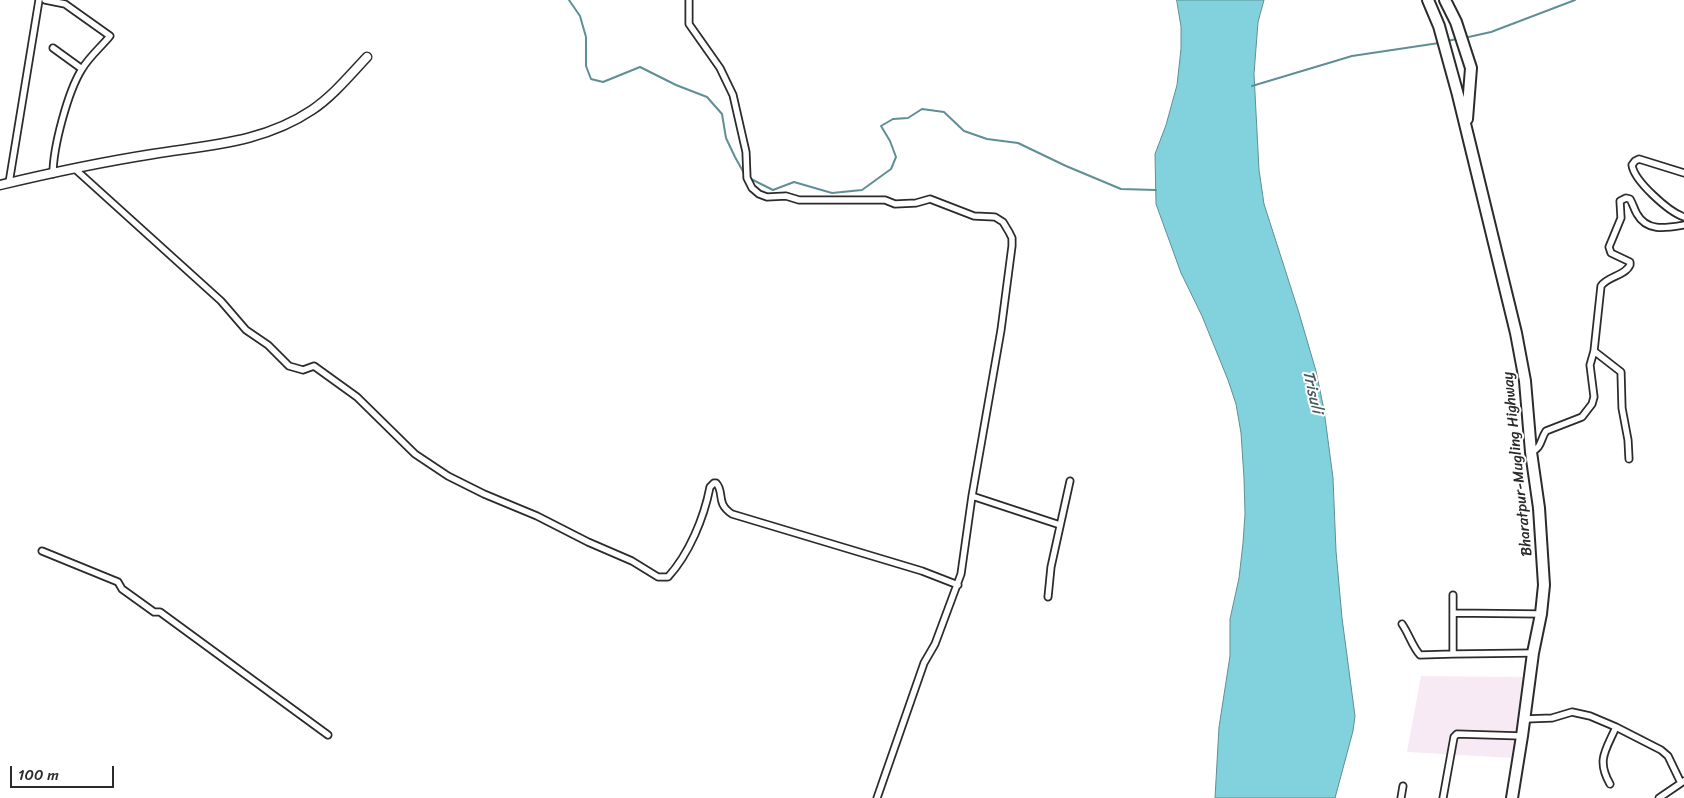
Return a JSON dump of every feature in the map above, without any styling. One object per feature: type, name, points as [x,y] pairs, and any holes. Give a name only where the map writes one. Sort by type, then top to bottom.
[{"type":"highway","name":"Bharatpur-Mugling Highway","points":[[1428,0],[1439,26],[1452,70],[1516,333],[1525,381],[1530,452],[1539,508],[1544,585],[1512,798]]},
{"type":"highway","name":"Bharatpur-Mugling Highway","points":[[1445,0],[1456,22],[1470,68],[1466,130]]},
{"type":"street","points":[[9,183],[39,0]]},
{"type":"street","points":[[44,0],[65,4],[110,36],[82,69],[71,95],[57,138],[52,174]]},
{"type":"street","points":[[689,0],[689,24],[720,68],[733,95],[746,152],[746,178],[752,188],[759,194],[767,197],[786,196],[799,200],[885,200],[895,204],[916,203],[930,199],[974,216],[995,217],[1002,222],[1012,238],[990,401],[972,496],[961,574],[935,644],[924,663],[878,798]]},
{"type":"street","points":[[53,48],[82,69]]},
{"type":"street","points":[[0,185],[152,154],[226,144],[271,131],[314,109],[345,81],[367,57]]},
{"type":"street","points":[[1684,173],[1639,159],[1632,165],[1635,174],[1662,203],[1684,217]]},
{"type":"street","points":[[75,169],[123,215],[221,301],[246,330],[268,345],[289,366],[303,370],[314,366],[336,381],[357,397],[415,454],[448,476],[632,561],[658,577],[668,578],[681,560],[700,523],[710,487],[716,482],[720,487],[722,503],[727,511],[732,514],[922,571],[958,585]]},
{"type":"street","points":[[1530,452],[1540,447],[1546,431],[1574,421],[1589,410],[1594,397],[1590,365],[1594,351],[1601,286],[1605,281],[1626,271],[1630,265],[1630,262],[1627,260],[1611,253],[1609,248],[1621,218],[1620,201],[1626,198],[1630,199],[1637,214],[1647,225],[1654,228],[1684,225]]},
{"type":"street","points":[[1594,351],[1621,372],[1622,408],[1628,440],[1629,459]]},
{"type":"street","points":[[1048,597],[1051,567],[1070,480]]},
{"type":"street","points":[[972,496],[1060,525]]},
{"type":"street","points":[[42,551],[118,582],[122,589],[154,612],[160,612],[328,735]]},
{"type":"street","points":[[1453,595],[1453,654]]},
{"type":"street","points":[[1453,613],[1541,614]]},
{"type":"street","points":[[1402,624],[1414,648],[1420,655],[1534,653]]},
{"type":"street","points":[[1525,719],[1552,718],[1572,712],[1590,716],[1661,750],[1668,756],[1682,782],[1659,798]]},
{"type":"street","points":[[1610,784],[1603,772],[1602,766],[1616,727]]},
{"type":"street","points":[[1443,798],[1454,737],[1457,734],[1522,736]]},
{"type":"street","points":[[1401,798],[1403,786]]},
{"type":"shaded area","points":[[1421,676],[1523,677],[1512,758],[1407,752]]},
{"type":"water","name":"Trisuli","points":[[1177,0],[1264,0],[1258,22],[1254,74],[1259,170],[1264,204],[1316,371],[1324,410],[1333,478],[1336,551],[1342,618],[1355,716],[1353,731],[1335,798],[1215,798],[1219,727],[1230,656],[1230,619],[1239,578],[1243,543],[1245,514],[1244,478],[1241,433],[1236,404],[1202,316],[1181,273],[1156,204],[1155,154],[1166,125],[1177,85],[1181,49],[1181,27]]},
{"type":"waterway","points":[[569,0],[580,16],[586,37],[586,66],[591,79],[603,82],[640,67],[676,85],[707,97],[722,114],[726,138],[745,175]]},
{"type":"waterway","points":[[1464,38],[1491,32],[1575,0]]},
{"type":"waterway","points":[[1447,41],[1457,39]]},
{"type":"waterway","points":[[1252,86],[1352,56],[1439,43]]},
{"type":"waterway","points":[[751,179],[773,190],[794,182],[832,193],[862,190],[891,169],[896,157],[890,141],[881,126],[893,119],[908,118],[922,109],[944,112],[964,131],[987,139],[1018,143],[1121,189],[1156,190]]}]
